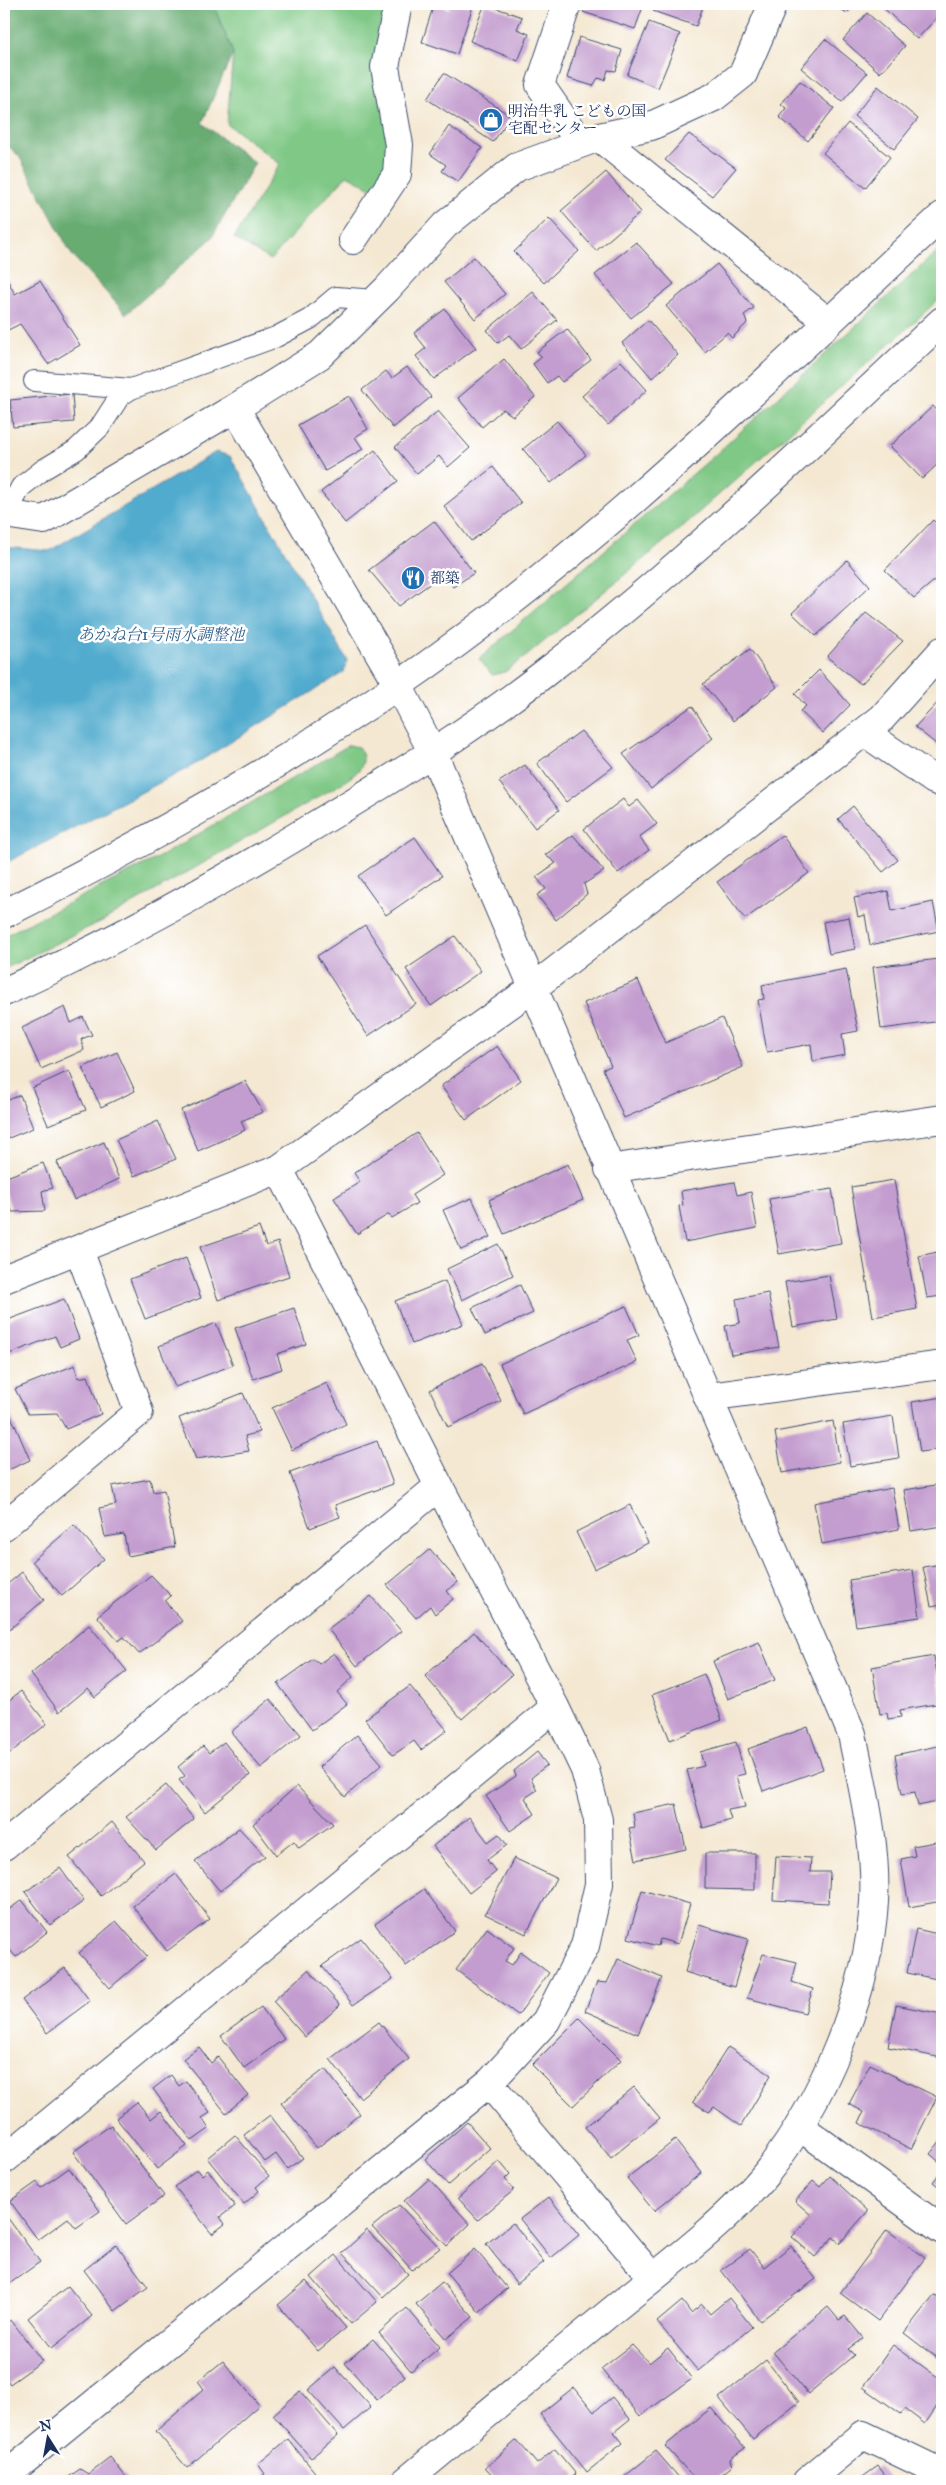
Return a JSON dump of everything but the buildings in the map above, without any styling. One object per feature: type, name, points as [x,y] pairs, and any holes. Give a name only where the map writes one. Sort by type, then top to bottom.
[{"type":"street","points":[[353,240],[397,174],[399,145],[385,67],[398,4]]},
{"type":"street","points":[[567,4],[540,85],[589,140],[828,322]]},
{"type":"street","points":[[5,514],[44,520],[236,408],[320,355],[375,300],[445,225],[517,167],[589,140],[651,126],[714,97],[743,74],[773,4]]},
{"type":"street","points":[[4,914],[107,862],[209,805],[294,754],[398,685],[493,614],[596,532],[723,421],[942,216]]},
{"type":"street","points":[[4,992],[131,929],[237,872],[433,753],[540,677],[646,591],[767,484],[942,321]]},
{"type":"street","points":[[236,408],[398,685],[433,753],[609,1169],[852,1734],[870,1819],[874,1902],[862,1975],[834,2062],[799,2126],[764,2175],[714,2226],[406,2481]]},
{"type":"street","points":[[4,1279],[279,1169],[533,988],[882,718],[942,651]]},
{"type":"street","points":[[864,732],[934,780],[942,783]]},
{"type":"street","points":[[609,1169],[942,1119]]},
{"type":"street","points":[[4,2477],[489,2083],[546,2021],[585,1946],[599,1884],[598,1820],[585,1770],[555,1707],[439,1486],[279,1169]]},
{"type":"street","points":[[4,1526],[139,1412],[79,1250]]},
{"type":"street","points":[[708,1397],[942,1365]]},
{"type":"street","points":[[4,1846],[439,1486]]},
{"type":"street","points":[[4,2160],[555,1707]]},
{"type":"street","points":[[489,2083],[652,2277]]},
{"type":"street","points":[[799,2126],[942,2230]]},
{"type":"street","points":[[807,2481],[863,2435],[942,2473]]},
{"type":"lane","points":[[5,514],[21,487],[44,469],[76,450],[100,427],[120,396],[131,389],[276,337],[310,319],[336,297],[375,300]]},
{"type":"lane","points":[[34,381],[131,389]]},
{"type":"green space","points":[[4,4],[213,4],[233,53],[202,123],[255,163],[211,239],[126,314],[72,255],[19,156],[4,142]]},
{"type":"green space","points":[[213,4],[392,4],[392,148],[379,192],[347,175],[270,260],[234,238],[280,164],[227,124],[233,53]]},
{"type":"green space","points":[[942,247],[942,296],[688,522],[529,654],[505,672],[492,675],[479,659],[715,455]]},
{"type":"green space","points":[[349,745],[358,747],[362,754],[361,766],[352,776],[334,788],[104,920],[4,969],[4,936],[161,856]]},
{"type":"water","name":"あかね台1号雨水調整池","points":[[216,452],[230,456],[347,660],[344,672],[192,766],[4,864],[4,547],[49,551]]},
{"type":"place","name":"明治牛乳 こどもの国 宅配センター","points":[[491,120]]},
{"type":"place","name":"都築","points":[[413,578]]}]
